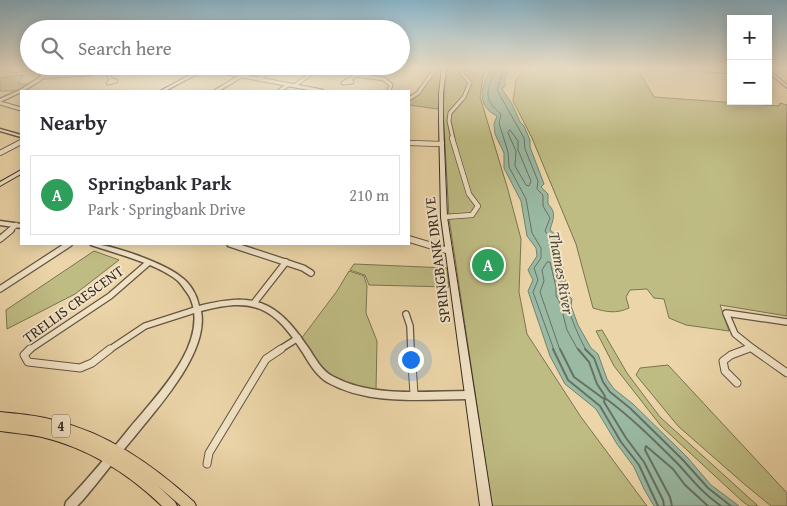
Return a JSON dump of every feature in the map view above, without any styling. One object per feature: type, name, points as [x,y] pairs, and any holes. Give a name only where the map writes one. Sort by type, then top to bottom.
[{"type":"main road","name":"SPRINGBANK DRIVE","points":[[441,92],[444,215],[486,506]]},
{"type":"main road","points":[[0,184],[20,173]]},
{"type":"main road","name":"4","points":[[0,417],[52,423],[87,435],[118,450],[169,486],[190,506]]},
{"type":"main road","name":"4","points":[[0,426],[45,432],[80,444],[128,470],[171,506]]},
{"type":"street","points":[[0,102],[20,92]]},
{"type":"street","points":[[444,215],[456,218],[472,215],[478,206],[469,194],[457,158],[449,121],[450,113],[466,92]]},
{"type":"street","points":[[0,102],[20,109]]},
{"type":"street","points":[[0,130],[20,136]]},
{"type":"street","points":[[0,153],[20,143]]},
{"type":"street","points":[[410,143],[442,144]]},
{"type":"street","points":[[0,223],[19,226]]},
{"type":"street","points":[[0,240],[19,226]]},
{"type":"street","points":[[410,239],[449,251]]},
{"type":"street","points":[[0,289],[67,245]]},
{"type":"street","points":[[70,506],[172,383],[190,354],[197,328],[198,309],[192,293],[180,279],[161,268],[96,245]]},
{"type":"street","points":[[233,245],[286,262],[311,273]]},
{"type":"street","points":[[254,303],[286,262]]},
{"type":"street","name":"TRELLIS CRESCENT","points":[[148,264],[110,296],[33,346],[24,355],[24,358],[28,362],[80,368],[92,363],[132,333],[145,326],[198,309]]},
{"type":"street","points":[[198,309],[227,302],[254,303],[272,311],[298,338],[317,368],[330,380],[360,392],[470,395]]},
{"type":"street","points":[[787,322],[726,313],[735,334],[750,348],[787,373]]},
{"type":"street","points":[[406,314],[410,326],[414,394]]},
{"type":"street","points":[[207,464],[209,454],[266,359],[298,338]]},
{"type":"street","points":[[737,383],[729,377],[723,366],[723,360],[750,348]]},
{"type":"shaded area","points":[[417,92],[440,92],[438,109],[410,105],[410,99]]},
{"type":"shaded area","points":[[445,92],[481,92],[480,97],[521,239],[519,292],[527,334],[581,417],[647,506],[492,506],[449,218],[443,108]]},
{"type":"shaded area","points":[[514,92],[651,92],[654,97],[727,102],[727,105],[779,106],[780,103],[787,105],[787,316],[720,305],[729,331],[686,325],[669,318],[664,299],[654,298],[647,289],[630,290],[626,297],[629,308],[624,310],[611,312],[593,308],[576,244],[532,138],[513,101]]},
{"type":"shaded area","points":[[94,251],[119,260],[75,294],[7,329],[6,310]]},
{"type":"shaded area","points":[[354,264],[447,268],[449,287],[369,285],[365,275],[350,270]]},
{"type":"shaded area","points":[[349,271],[364,276],[367,286],[366,313],[377,341],[376,390],[350,385],[331,375],[323,368],[301,339],[337,291]]},
{"type":"shaded area","points":[[602,330],[627,373],[660,417],[758,506],[749,506],[742,501],[661,426],[614,366],[596,331]]},
{"type":"shaded area","points":[[668,365],[787,493],[787,506],[771,506],[743,483],[678,426],[636,375],[640,368]]},
{"type":"water","name":"Thames River","points":[[482,92],[504,92],[524,126],[544,184],[541,187],[548,194],[548,204],[553,210],[550,230],[556,235],[567,287],[566,293],[572,299],[571,306],[578,325],[591,348],[598,354],[607,379],[614,389],[633,404],[687,457],[711,485],[739,506],[654,506],[634,467],[617,444],[596,409],[565,384],[550,356],[528,291],[533,280],[528,270],[537,256],[536,248],[527,236],[521,201],[504,168],[504,153],[495,134],[494,124],[497,116],[485,106]]},
{"type":"place","name":"Springbank Park","points":[[488,265]]}]
